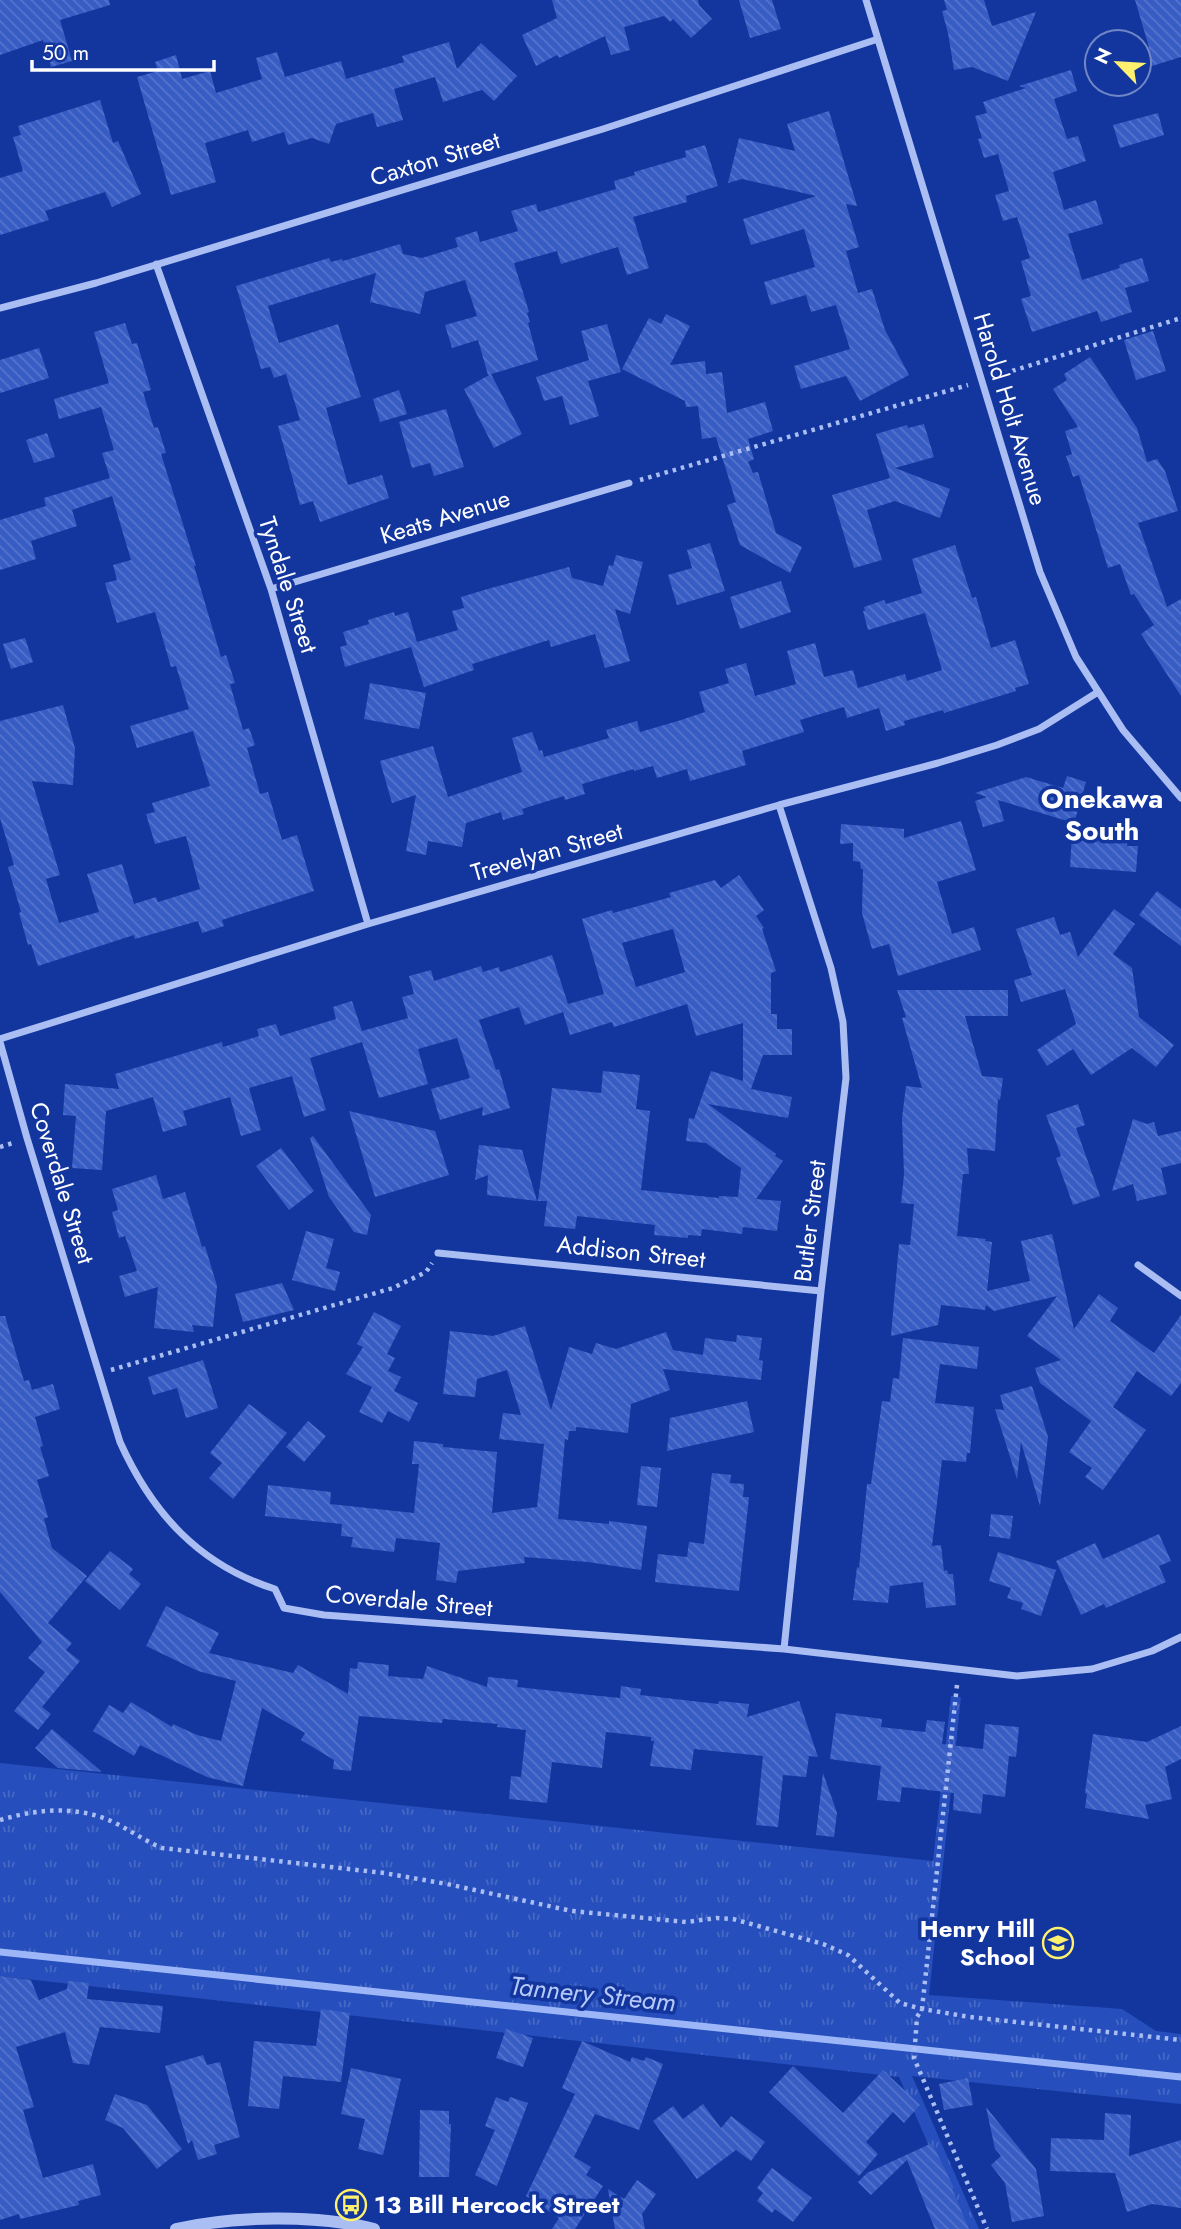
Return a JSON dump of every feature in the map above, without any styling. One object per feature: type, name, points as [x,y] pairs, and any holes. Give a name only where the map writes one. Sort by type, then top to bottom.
[{"type":"street","name":"Harold Holt Avenue","points":[[866,0],[1040,572],[1076,657],[1123,730],[1181,798]]},
{"type":"street","name":"Caxton Street","points":[[0,308],[96,283],[603,129],[878,38]]},
{"type":"street","name":"Tyndale Street","points":[[156,264],[271,589],[368,923]]},
{"type":"street","name":"Keats Avenue","points":[[271,589],[629,483]]},
{"type":"street","name":"Trevelyan Street","points":[[0,1041],[368,923],[997,745],[1039,729],[1098,692]]},
{"type":"street","name":"Butler Street","points":[[779,805],[831,968],[843,1022],[846,1078],[784,1649]]},
{"type":"street","name":"Coverdale Street","points":[[0,1041],[27,1139],[120,1442],[135,1474],[173,1525],[203,1553],[252,1582],[275,1589],[285,1608],[324,1615],[784,1649],[1017,1676],[1092,1668],[1152,1651],[1181,1637]]},
{"type":"street","name":"Addison Street","points":[[438,1253],[821,1291]]},
{"type":"street","points":[[1138,1265],[1181,1296]]},
{"type":"street","points":[[176,2229],[209,2223],[274,2219],[308,2220],[374,2229]]},
{"type":"path","points":[[629,483],[981,382],[1181,318]]},
{"type":"path","points":[[100,1373],[393,1288],[426,1272],[438,1253]]},
{"type":"path","points":[[958,1671],[922,2009],[918,2017],[914,2058],[987,2229]]},
{"type":"path","points":[[0,1820],[24,1813],[54,1810],[86,1813],[113,1822],[162,1848],[384,1873],[572,1911],[686,1922],[733,1919],[824,1944],[848,1955],[900,2003],[922,2009],[970,2017],[1181,2040]]},
{"type":"green space","points":[[951,1696],[961,1697],[929,1995],[1122,2009],[1156,2031],[1181,2034],[1181,2104],[912,2076],[979,2229],[965,2229],[899,2077],[0,1976],[0,1763],[933,1861]]},
{"type":"building","points":[[0,0],[109,0],[110,5],[60,20],[72,61],[51,67],[43,40],[0,55]]},
{"type":"building","points":[[552,0],[698,0],[699,5],[712,19],[691,38],[673,19],[670,22],[664,16],[624,27],[630,50],[611,55],[605,36],[536,66],[522,35],[557,18]]},
{"type":"building","points":[[739,0],[772,0],[781,29],[750,38]]},
{"type":"building","points":[[944,0],[984,0],[992,26],[1036,12],[1008,81],[972,67],[954,70],[942,11],[947,10]]},
{"type":"building","points":[[1135,0],[1181,0],[1181,57],[1153,66],[1153,28],[1143,28]]},
{"type":"building","points":[[449,42],[457,69],[481,43],[517,76],[494,101],[482,90],[443,102],[435,77],[394,89],[403,120],[377,127],[373,113],[336,124],[329,144],[312,138],[288,145],[284,132],[252,142],[248,130],[205,143],[216,182],[171,195],[137,77],[158,71],[155,62],[176,55],[182,79],[210,71],[216,93],[262,79],[256,58],[277,52],[285,77],[341,61],[346,79],[404,62],[402,56]]},
{"type":"building","points":[[1071,70],[1077,91],[1054,99],[1067,139],[1078,136],[1086,161],[1053,172],[1064,210],[1096,200],[1103,224],[1068,234],[1082,280],[1142,258],[1149,281],[1125,288],[1132,312],[1101,322],[1097,311],[1032,332],[1021,299],[1031,296],[1021,261],[1030,258],[1017,217],[1003,221],[995,195],[1009,191],[998,154],[984,158],[978,139],[982,138],[975,116],[987,113],[983,102],[1026,88],[1019,86]]},
{"type":"building","points":[[100,100],[113,143],[118,141],[141,194],[112,207],[105,192],[45,211],[49,220],[0,235],[0,178],[23,171],[13,137],[21,135],[18,126]]},
{"type":"building","points":[[829,111],[857,206],[846,204],[859,247],[846,251],[858,293],[872,289],[885,330],[909,375],[860,401],[846,376],[801,389],[794,366],[850,349],[836,305],[811,312],[806,295],[771,305],[764,282],[815,267],[804,229],[751,245],[743,219],[816,196],[742,179],[728,183],[739,138],[795,151],[787,124]]},
{"type":"building","points":[[1158,113],[1164,135],[1120,148],[1113,125]]},
{"type":"building","points":[[705,145],[718,186],[686,196],[687,202],[633,217],[649,268],[627,275],[618,247],[561,264],[557,251],[514,263],[529,312],[528,323],[538,360],[488,375],[478,340],[452,348],[445,325],[477,316],[465,280],[425,292],[420,314],[370,302],[376,273],[268,306],[279,343],[338,324],[361,397],[326,408],[348,485],[382,475],[389,498],[320,522],[313,501],[300,505],[278,426],[300,420],[286,374],[274,378],[270,367],[261,369],[236,286],[329,258],[331,262],[343,261],[400,244],[403,254],[422,258],[458,247],[455,238],[477,231],[480,242],[518,231],[511,211],[536,204],[538,212],[616,189],[614,181],[635,175],[634,172],[686,157],[685,151]]},
{"type":"building","points":[[666,314],[690,326],[670,365],[705,361],[706,374],[722,372],[727,413],[765,402],[773,431],[748,439],[754,459],[748,462],[753,473],[758,472],[776,533],[802,547],[790,573],[740,545],[727,505],[736,502],[716,437],[702,439],[698,406],[686,407],[685,401],[622,369],[649,318],[661,324]]},
{"type":"building","points":[[125,323],[132,344],[137,343],[151,390],[143,392],[154,428],[158,427],[166,453],[161,454],[221,657],[226,655],[235,683],[230,684],[243,730],[249,728],[255,745],[247,748],[260,794],[268,792],[282,840],[297,835],[314,891],[222,920],[224,926],[202,933],[198,921],[135,939],[134,935],[38,966],[31,944],[28,945],[19,913],[21,912],[8,867],[14,865],[0,818],[0,721],[63,705],[75,748],[73,785],[32,781],[60,875],[46,879],[59,923],[99,912],[87,874],[122,864],[134,904],[156,897],[158,902],[200,889],[186,836],[155,844],[146,814],[155,812],[152,803],[210,786],[193,731],[137,748],[130,726],[189,709],[176,666],[171,667],[155,612],[117,623],[105,583],[117,580],[113,565],[131,560],[112,496],[72,510],[77,526],[31,541],[36,559],[0,570],[0,520],[46,506],[44,498],[110,478],[102,453],[114,450],[101,407],[59,419],[54,399],[109,383],[94,332]]},
{"type":"building","points":[[607,324],[621,372],[588,381],[599,416],[570,425],[562,396],[544,401],[536,377],[589,360],[581,331]]},
{"type":"building","points":[[1153,331],[1166,371],[1136,380],[1124,340]]},
{"type":"building","points":[[39,348],[49,378],[0,393],[0,360]]},
{"type":"building","points":[[1090,357],[1137,428],[1147,462],[1157,459],[1165,471],[1178,511],[1138,523],[1167,607],[1181,599],[1181,696],[1141,634],[1154,625],[1134,594],[1131,595],[1120,564],[1108,568],[1079,475],[1073,477],[1066,456],[1072,454],[1065,431],[1078,427],[1053,389],[1067,380],[1064,374]]},
{"type":"building","points":[[491,374],[522,434],[494,448],[464,389]]},
{"type":"building","points":[[399,390],[407,414],[380,422],[373,399]]},
{"type":"building","points":[[446,409],[464,467],[434,476],[430,463],[412,468],[399,422]]},
{"type":"building","points":[[924,424],[934,457],[895,468],[950,489],[940,518],[895,501],[867,510],[882,560],[854,568],[832,495],[890,478],[876,434],[907,425],[908,428]]},
{"type":"building","points":[[47,433],[55,457],[34,463],[26,440]]},
{"type":"building","points":[[710,543],[725,591],[677,605],[668,575],[692,568],[687,550]]},
{"type":"building","points":[[955,545],[972,598],[976,597],[991,648],[1015,640],[1029,684],[1015,688],[1016,691],[944,713],[943,710],[904,721],[905,725],[886,731],[879,708],[847,718],[844,707],[800,720],[804,732],[742,751],[746,765],[690,781],[687,769],[657,778],[653,766],[634,769],[582,784],[585,794],[565,800],[564,796],[522,809],[524,814],[503,820],[501,812],[466,823],[462,847],[428,841],[426,855],[406,851],[416,795],[392,803],[380,761],[433,746],[448,797],[522,772],[512,738],[532,732],[544,757],[609,738],[606,730],[637,721],[640,732],[678,721],[705,712],[699,692],[729,683],[725,669],[746,663],[755,696],[796,684],[787,651],[815,643],[824,677],[853,670],[858,688],[905,674],[907,681],[942,670],[925,613],[868,630],[863,611],[864,607],[884,600],[886,604],[922,593],[912,559]]},
{"type":"building","points":[[616,555],[643,562],[630,614],[615,609],[630,661],[605,668],[595,634],[551,647],[549,640],[472,664],[474,670],[424,687],[411,647],[345,667],[340,647],[347,645],[343,632],[369,624],[368,620],[394,612],[395,616],[408,612],[417,642],[458,630],[452,611],[464,608],[461,597],[569,567],[572,578],[603,586],[609,565],[613,566]]},
{"type":"building","points":[[781,581],[791,612],[740,629],[730,597]]},
{"type":"building","points":[[25,638],[33,662],[11,669],[3,644]]},
{"type":"building","points":[[370,683],[426,693],[419,729],[364,719]]},
{"type":"building","points":[[1067,776],[1086,782],[1074,823],[998,800],[1004,821],[983,827],[975,801],[987,797],[975,793],[1026,777],[1063,788]]},
{"type":"building","points":[[961,821],[976,870],[937,882],[952,934],[974,927],[981,950],[898,976],[889,944],[872,949],[862,913],[863,869],[860,862],[853,861],[853,843],[840,844],[841,824],[904,829],[904,838]]},
{"type":"building","points":[[1072,834],[1128,837],[1127,846],[1138,846],[1136,872],[1070,867]]},
{"type":"building","points":[[739,875],[764,910],[756,916],[764,928],[762,929],[776,971],[771,973],[771,1014],[777,1014],[777,1029],[792,1029],[792,1055],[763,1055],[751,1089],[792,1097],[788,1118],[708,1104],[783,1161],[756,1199],[781,1201],[777,1231],[743,1227],[742,1234],[702,1229],[701,1236],[688,1235],[688,1238],[654,1235],[655,1225],[577,1216],[575,1229],[544,1226],[547,1201],[538,1201],[552,1088],[601,1093],[603,1071],[640,1075],[636,1109],[650,1111],[641,1190],[719,1198],[738,1197],[741,1168],[706,1143],[686,1141],[689,1118],[694,1119],[711,1071],[743,1081],[743,1023],[696,1036],[687,1004],[614,1027],[612,1022],[570,1035],[563,1012],[525,1025],[519,1007],[479,1020],[496,1070],[499,1069],[510,1108],[482,1116],[483,1107],[440,1120],[431,1089],[470,1078],[457,1038],[418,1049],[428,1084],[379,1098],[362,1042],[310,1058],[326,1110],[304,1117],[292,1076],[249,1088],[261,1130],[241,1136],[230,1097],[183,1111],[187,1125],[163,1132],[153,1097],[106,1111],[102,1170],[72,1168],[76,1116],[63,1115],[65,1084],[119,1089],[115,1074],[222,1042],[223,1047],[259,1036],[257,1029],[276,1024],[280,1036],[336,1019],[333,1007],[352,1001],[362,1031],[408,1018],[402,997],[414,994],[409,976],[431,970],[434,981],[481,966],[483,972],[499,967],[500,972],[552,955],[568,1004],[604,994],[582,919],[671,897],[669,893],[715,880],[721,888]],"holes":[[[673,929],[685,972],[636,987],[622,943]]]},
{"type":"building","points":[[1157,891],[1181,909],[1181,946],[1139,915]]},
{"type":"building","points":[[1114,909],[1135,924],[1113,954],[1132,968],[1139,1017],[1174,1045],[1156,1067],[1132,1048],[1091,1075],[1073,1049],[1047,1066],[1037,1050],[1076,1024],[1065,989],[1021,1002],[1014,980],[1032,975],[1016,929],[1054,917],[1060,935],[1070,932],[1078,957]]},
{"type":"building","points":[[897,990],[1008,990],[1008,1016],[965,1016],[982,1076],[1003,1078],[1000,1100],[998,1099],[995,1151],[967,1148],[969,1174],[963,1174],[957,1236],[992,1242],[987,1291],[1030,1281],[1021,1241],[1052,1234],[1074,1329],[1099,1294],[1118,1308],[1110,1321],[1154,1353],[1181,1315],[1181,1383],[1171,1396],[1137,1371],[1113,1407],[1146,1430],[1103,1490],[1085,1477],[1092,1468],[1069,1452],[1091,1421],[1040,1383],[1035,1368],[1061,1360],[1027,1336],[1057,1296],[994,1311],[986,1305],[985,1310],[941,1305],[938,1325],[891,1336],[899,1244],[910,1245],[914,1204],[901,1203],[904,1174],[902,1118],[906,1086],[922,1088]]},
{"type":"building","points":[[1078,1104],[1085,1125],[1076,1128],[1100,1196],[1073,1205],[1056,1158],[1061,1156],[1046,1115]]},
{"type":"building","points":[[349,1111],[435,1131],[449,1175],[375,1197]]},
{"type":"building","points":[[1133,1119],[1147,1124],[1154,1122],[1158,1136],[1181,1131],[1181,1163],[1161,1168],[1167,1194],[1137,1201],[1133,1184],[1112,1191]]},
{"type":"building","points":[[313,1136],[371,1215],[367,1235],[354,1232],[329,1197],[310,1138]]},
{"type":"building","points":[[479,1145],[522,1150],[537,1201],[487,1195],[488,1175],[475,1180]]},
{"type":"building","points":[[281,1148],[314,1191],[289,1210],[256,1166]]},
{"type":"building","points":[[156,1175],[163,1199],[185,1192],[217,1286],[213,1327],[192,1325],[194,1332],[154,1328],[158,1287],[125,1297],[119,1276],[137,1271],[125,1236],[119,1238],[112,1212],[118,1210],[112,1189]]},
{"type":"building","points":[[306,1231],[334,1239],[326,1268],[340,1272],[335,1291],[292,1280]]},
{"type":"building","points":[[282,1283],[294,1310],[243,1322],[235,1294]]},
{"type":"building","points":[[374,1312],[401,1326],[387,1354],[395,1358],[388,1371],[401,1377],[394,1391],[418,1403],[409,1422],[388,1411],[382,1423],[359,1412],[372,1387],[346,1374],[363,1347],[357,1344]]},
{"type":"building","points":[[0,1316],[5,1316],[24,1381],[29,1380],[32,1390],[53,1384],[60,1409],[35,1417],[49,1476],[37,1480],[48,1517],[44,1519],[52,1548],[87,1576],[48,1623],[72,1643],[66,1650],[80,1661],[42,1707],[51,1714],[38,1730],[14,1711],[45,1672],[28,1658],[42,1642],[0,1592]]},
{"type":"building","points":[[525,1326],[551,1410],[569,1347],[592,1354],[596,1343],[616,1349],[666,1332],[673,1350],[703,1355],[705,1338],[736,1342],[737,1335],[762,1338],[759,1360],[763,1361],[761,1380],[663,1369],[670,1390],[631,1404],[628,1433],[576,1427],[576,1431],[569,1431],[568,1440],[565,1439],[558,1519],[647,1526],[641,1570],[524,1557],[525,1563],[458,1571],[456,1583],[436,1580],[440,1543],[396,1538],[394,1552],[351,1547],[353,1537],[341,1536],[342,1524],[265,1516],[268,1485],[331,1492],[330,1504],[414,1513],[419,1464],[412,1464],[414,1441],[443,1444],[443,1447],[497,1452],[492,1513],[537,1507],[544,1444],[499,1439],[503,1413],[521,1415],[507,1370],[477,1379],[475,1397],[443,1394],[450,1331],[493,1336]]},
{"type":"building","points":[[903,1338],[979,1347],[977,1369],[940,1364],[935,1403],[974,1407],[970,1453],[967,1453],[966,1462],[942,1460],[932,1546],[941,1545],[944,1571],[953,1574],[956,1605],[926,1608],[923,1582],[890,1586],[888,1603],[853,1600],[857,1567],[859,1568],[867,1484],[871,1484],[882,1401],[890,1402],[893,1378],[899,1379]]},
{"type":"building","points":[[203,1360],[218,1408],[186,1418],[177,1388],[153,1395],[148,1377]]},
{"type":"building","points":[[1032,1386],[1048,1437],[1040,1506],[1021,1442],[1017,1479],[995,1409],[1004,1410],[1000,1395]]},
{"type":"building","points":[[747,1401],[754,1432],[667,1451],[670,1418]]},
{"type":"building","points":[[249,1404],[287,1433],[233,1499],[209,1478],[222,1463],[210,1453]]},
{"type":"building","points":[[308,1421],[326,1436],[304,1462],[286,1447]]},
{"type":"building","points":[[641,1466],[661,1468],[657,1507],[637,1505]]},
{"type":"building","points":[[712,1473],[731,1475],[730,1483],[744,1484],[743,1497],[749,1497],[739,1591],[655,1582],[658,1554],[687,1557],[689,1542],[704,1544]]},
{"type":"building","points":[[991,1514],[1013,1516],[1010,1539],[989,1536]]},
{"type":"building","points":[[1159,1534],[1171,1561],[1159,1566],[1166,1582],[1106,1608],[1104,1604],[1081,1615],[1056,1561],[1095,1543],[1103,1559]]},
{"type":"building","points":[[110,1551],[133,1569],[129,1574],[141,1584],[120,1610],[85,1581]]},
{"type":"building","points":[[998,1552],[1056,1570],[1041,1616],[1021,1609],[1023,1603],[1007,1598],[1011,1588],[989,1581]]},
{"type":"building","points":[[166,1606],[219,1633],[209,1653],[293,1673],[298,1665],[348,1694],[350,1668],[357,1669],[358,1662],[389,1665],[388,1676],[423,1679],[427,1666],[487,1687],[488,1677],[518,1680],[517,1687],[590,1695],[620,1698],[621,1686],[641,1689],[640,1695],[718,1704],[719,1701],[749,1704],[747,1717],[799,1701],[818,1757],[809,1756],[806,1777],[783,1775],[778,1827],[756,1825],[763,1756],[694,1749],[691,1770],[650,1766],[654,1741],[651,1741],[651,1737],[606,1732],[602,1768],[552,1762],[547,1803],[509,1799],[511,1776],[521,1777],[526,1730],[497,1727],[498,1724],[443,1719],[442,1723],[359,1716],[351,1771],[333,1769],[334,1760],[301,1740],[305,1733],[262,1708],[243,1786],[207,1777],[140,1745],[134,1756],[93,1731],[109,1705],[123,1713],[131,1702],[172,1727],[173,1724],[197,1735],[221,1741],[236,1681],[198,1671],[146,1646]]},
{"type":"building","points":[[836,1713],[882,1719],[881,1727],[925,1732],[927,1720],[945,1722],[942,1744],[983,1749],[985,1724],[1019,1727],[1016,1757],[1009,1756],[1005,1797],[983,1794],[981,1814],[953,1810],[954,1793],[902,1787],[900,1802],[877,1800],[881,1766],[830,1759]]},
{"type":"building","points":[[1181,1726],[1181,1759],[1165,1767],[1172,1799],[1145,1805],[1149,1819],[1085,1808],[1093,1734],[1147,1742]]},
{"type":"building","points":[[52,1729],[102,1772],[58,1768],[35,1748]]},
{"type":"building","points":[[823,1773],[837,1813],[834,1837],[816,1835]]},
{"type":"building","points":[[0,1976],[31,1980],[39,2000],[67,1989],[68,1981],[89,1983],[87,1999],[163,2006],[160,2033],[100,2027],[89,2065],[73,2063],[65,2032],[16,2047],[34,2107],[23,2110],[43,2178],[93,2164],[101,2195],[78,2201],[79,2205],[20,2219],[19,2214],[0,2220]]},
{"type":"building","points":[[321,2009],[350,2013],[341,2082],[283,2076],[279,2109],[248,2106],[254,2041],[316,2046]]},
{"type":"building","points":[[506,2029],[533,2038],[523,2067],[496,2058]]},
{"type":"building","points":[[582,2041],[630,2062],[632,2057],[644,2061],[646,2057],[663,2064],[639,2130],[595,2114],[574,2157],[591,2167],[586,2175],[603,2186],[575,2229],[552,2229],[559,2218],[526,2196],[575,2094],[562,2088]]},
{"type":"building","points":[[203,2055],[207,2065],[220,2062],[240,2137],[214,2145],[217,2154],[198,2160],[192,2140],[188,2144],[165,2066]]},
{"type":"building","points":[[793,2066],[843,2113],[883,2070],[920,2105],[904,2123],[893,2112],[866,2142],[878,2154],[859,2176],[769,2092]]},
{"type":"building","points":[[351,2068],[401,2079],[383,2155],[358,2149],[365,2119],[341,2114]]},
{"type":"building","points":[[968,2078],[973,2105],[944,2110],[939,2084]]},
{"type":"building","points":[[115,2094],[147,2105],[182,2149],[157,2169],[123,2128],[105,2120]]},
{"type":"building","points":[[496,2097],[508,2102],[510,2097],[528,2103],[497,2186],[475,2175],[495,2130],[485,2126]]},
{"type":"building","points":[[703,2104],[721,2128],[731,2116],[765,2142],[751,2161],[736,2150],[697,2179],[653,2121],[673,2106],[683,2119]]},
{"type":"building","points":[[986,2107],[1036,2169],[1044,2216],[1012,2222],[1005,2183],[991,2165],[1001,2156],[995,2149]]},
{"type":"building","points":[[420,2110],[449,2111],[449,2177],[419,2177]]},
{"type":"building","points":[[1105,2113],[1131,2115],[1129,2156],[1181,2140],[1181,2208],[1152,2204],[1127,2212],[1115,2173],[1050,2171],[1051,2138],[1104,2140]]},
{"type":"building","points":[[932,2143],[954,2188],[952,2189],[969,2229],[935,2229],[907,2160],[871,2195],[858,2182],[867,2173]]},
{"type":"building","points":[[772,2168],[812,2198],[793,2222],[775,2209],[772,2213],[757,2201],[763,2193],[757,2188]]},
{"type":"building","points":[[637,2180],[656,2194],[642,2214],[645,2229],[615,2229],[608,2189],[624,2199]]},
{"type":"waterway","name":"Tannery Stream","points":[[0,1952],[1181,2077]]},
{"type":"place","name":"Henry Hill School","points":[[1058,1943]]},
{"type":"place","name":"13 Bill Hercock Street","points":[[351,2205]]},
{"type":"district","name":"Onekawa South","points":[[1102,814]]}]
